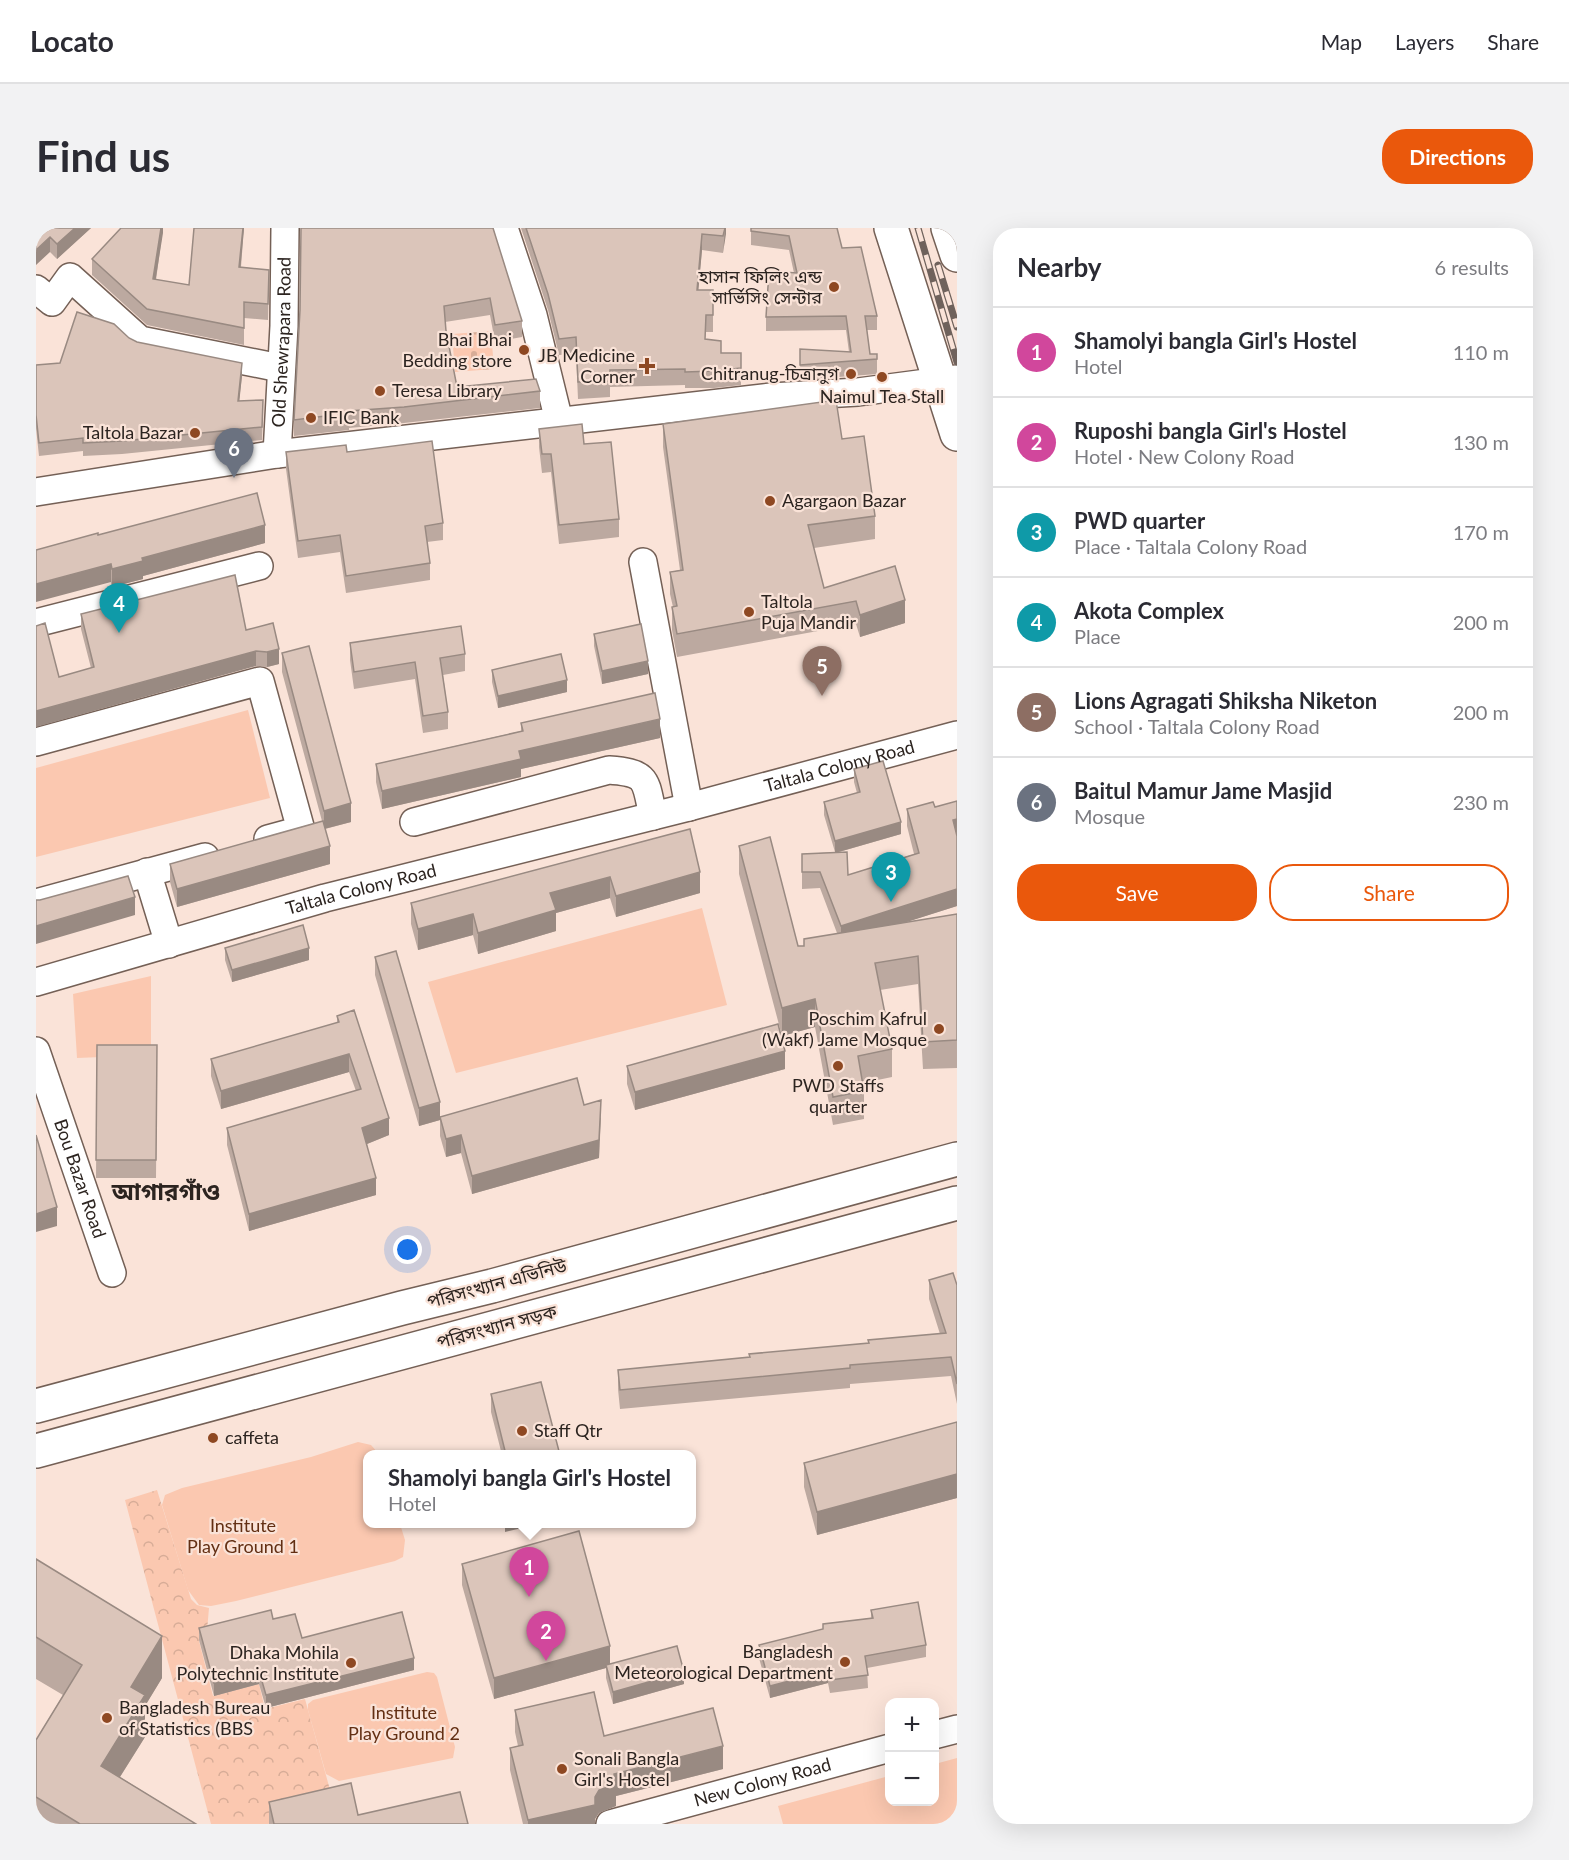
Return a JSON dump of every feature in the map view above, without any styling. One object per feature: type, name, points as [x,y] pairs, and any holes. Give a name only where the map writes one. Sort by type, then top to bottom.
[{"type":"street","name":"Old Shewrapara Road","points":[[277,454],[284,326],[285,228]]},
{"type":"street","points":[[504,228],[533,315],[559,421]]},
{"type":"street","points":[[891,228],[949,380],[957,434]]},
{"type":"street","points":[[948,228],[957,255]]},
{"type":"street","points":[[36,289],[51,302],[70,278],[140,340],[280,368]]},
{"type":"street","points":[[36,492],[277,454],[771,397],[858,392],[949,380]]},
{"type":"street","points":[[643,562],[689,807]]},
{"type":"street","points":[[36,623],[259,566]]},
{"type":"street","points":[[36,742],[260,681],[301,830],[36,903]]},
{"type":"street","name":"Taltala Colony Road","points":[[36,982],[325,898],[689,807],[957,735]]},
{"type":"street","points":[[414,822],[609,770],[626,771],[639,775],[645,782],[653,816]]},
{"type":"street","points":[[147,872],[169,944]]},
{"type":"street","name":"Bou Bazar Road","points":[[36,1051],[112,1273]]},
{"type":"street","name":"পরিসংখ্যান এভিনিউ","points":[[36,1406],[492,1286],[957,1159]]},
{"type":"street","name":"পরিসংখ্যান সড়ক","points":[[36,1451],[957,1203]]},
{"type":"street","points":[[939,1734],[957,1729]]},
{"type":"street","name":"New Colony Road","points":[[628,1822],[885,1749]]},
{"type":"green space","points":[[491,331],[494,369],[455,372],[452,334]]},
{"type":"green space","points":[[248,710],[270,798],[36,857],[36,768]]},
{"type":"green space","points":[[702,908],[727,1005],[456,1073],[428,982]]},
{"type":"green space","points":[[151,976],[151,1055],[77,1058],[73,994]]},
{"type":"green space","name":"Institute Play Ground 1","points":[[358,1442],[371,1445],[375,1450],[363,1450],[363,1528],[401,1528],[405,1540],[403,1557],[395,1561],[236,1601],[211,1606],[199,1605],[188,1590],[162,1505],[165,1495],[182,1488],[311,1457]]},
{"type":"green space","points":[[157,1490],[191,1599],[197,1605],[209,1608],[207,1631],[199,1641],[213,1696],[259,1684],[265,1709],[305,1699],[335,1808],[268,1824],[211,1824],[125,1500]]},
{"type":"green space","name":"Institute Play Ground 2","points":[[427,1672],[434,1673],[437,1677],[455,1747],[453,1758],[339,1781],[326,1774],[308,1704],[313,1700]]},
{"type":"green space","points":[[957,1758],[957,1824],[783,1824],[778,1806],[885,1777],[885,1806],[939,1806],[939,1763]]},
{"type":"building","points":[[36,228],[75,228],[57,244],[50,237],[36,250]]},
{"type":"building","points":[[121,228],[161,228],[153,279],[189,285],[194,228],[243,228],[239,267],[269,270],[268,304],[244,302],[244,328],[147,309],[92,259]]},
{"type":"building","points":[[301,228],[493,228],[522,321],[495,325],[490,298],[444,306],[446,331],[457,387],[536,379],[540,391],[349,411],[349,413],[294,420],[300,310]]},
{"type":"building","points":[[526,228],[725,228],[723,236],[702,234],[697,290],[713,290],[713,315],[706,315],[705,339],[721,341],[721,353],[741,353],[741,368],[685,372],[685,369],[610,370],[610,381],[578,382],[576,337],[559,339],[548,294]]},
{"type":"building","points":[[751,228],[837,228],[842,248],[861,247],[877,316],[865,316],[870,354],[877,354],[877,359],[800,365],[800,349],[851,352],[846,316],[766,317],[769,271],[797,273],[789,236],[751,231]]},
{"type":"building","points":[[77,312],[114,324],[137,342],[242,363],[238,401],[263,400],[262,427],[122,441],[83,443],[83,438],[39,443],[36,415],[36,365],[60,363]]},
{"type":"building","points":[[836,400],[842,439],[864,436],[875,516],[808,525],[824,588],[895,566],[905,600],[860,615],[856,601],[677,634],[672,607],[677,606],[670,572],[683,570],[663,424]]},
{"type":"building","points":[[582,424],[584,444],[611,442],[619,519],[559,525],[551,454],[542,454],[539,429]]},
{"type":"building","points":[[432,441],[443,523],[425,526],[430,563],[346,576],[340,535],[298,541],[286,452],[346,445],[347,452]]},
{"type":"building","points":[[257,493],[265,525],[142,558],[143,561],[112,569],[111,564],[36,584],[36,550]]},
{"type":"building","points":[[235,575],[246,630],[273,623],[279,649],[267,652],[256,651],[36,711],[36,626],[45,623],[59,677],[94,667],[81,614]]},
{"type":"building","points":[[641,624],[648,661],[602,671],[594,634]]},
{"type":"building","points":[[461,626],[465,654],[440,658],[448,712],[423,716],[415,662],[354,672],[350,643]]},
{"type":"building","points":[[309,646],[351,803],[324,811],[282,653]]},
{"type":"building","points":[[561,654],[567,680],[498,696],[492,670]]},
{"type":"building","points":[[655,693],[660,719],[519,751],[521,759],[382,791],[376,764],[523,731],[521,723]]},
{"type":"building","points":[[883,761],[901,822],[835,841],[824,802],[860,792],[854,769]]},
{"type":"building","points":[[957,801],[957,819],[953,820],[957,836],[957,889],[841,926],[820,872],[802,872],[802,854],[847,852],[848,875],[919,853],[907,809],[933,802],[935,807]]},
{"type":"building","points":[[323,821],[330,846],[177,889],[170,864]]},
{"type":"building","points":[[690,829],[700,872],[616,896],[610,877],[550,893],[556,910],[478,933],[473,914],[418,929],[411,903]]},
{"type":"building","points":[[770,837],[798,946],[804,946],[804,939],[957,914],[957,1040],[923,1042],[918,956],[875,963],[892,1049],[858,1056],[864,1091],[833,1097],[815,999],[782,1008],[739,846]]},
{"type":"building","points":[[128,876],[135,897],[36,926],[36,900]]},
{"type":"building","points":[[303,925],[309,948],[232,970],[225,948]]},
{"type":"building","points":[[396,951],[440,1102],[419,1108],[375,957]]},
{"type":"building","points":[[354,1010],[389,1118],[362,1128],[376,1178],[249,1214],[227,1128],[361,1089],[349,1054],[221,1091],[211,1059],[339,1022],[337,1016]]},
{"type":"building","points":[[778,1024],[785,1051],[635,1092],[627,1066]]},
{"type":"building","points":[[97,1045],[157,1045],[156,1160],[96,1160]]},
{"type":"building","points":[[577,1078],[584,1105],[601,1100],[599,1140],[472,1176],[461,1135],[446,1139],[440,1117]]},
{"type":"building","points":[[36,1135],[57,1207],[36,1214]]},
{"type":"building","points":[[953,1273],[957,1285],[957,1384],[951,1357],[850,1365],[850,1368],[620,1390],[618,1370],[750,1357],[749,1354],[946,1333],[929,1280]]},
{"type":"building","name":"Staff Qtr","points":[[541,1382],[559,1450],[505,1450],[491,1394]]},
{"type":"building","points":[[957,1422],[957,1474],[817,1512],[804,1463]]},
{"type":"building","points":[[579,1531],[610,1646],[494,1678],[462,1564]]},
{"type":"building","points":[[36,1559],[162,1636],[131,1687],[145,1695],[101,1766],[196,1824],[80,1824],[36,1797],[36,1740],[82,1665],[36,1637]]},
{"type":"building","points":[[918,1602],[926,1645],[865,1656],[868,1675],[830,1680],[828,1671],[770,1686],[759,1645],[823,1629],[823,1624],[873,1618],[871,1610]]},
{"type":"building","points":[[271,1610],[273,1619],[295,1614],[302,1638],[402,1612],[414,1658],[266,1695],[259,1671],[214,1683],[199,1628]]},
{"type":"building","points":[[677,1646],[684,1672],[613,1692],[606,1665]]},
{"type":"building","points":[[594,1692],[604,1736],[713,1708],[723,1746],[614,1774],[616,1784],[599,1790],[595,1797],[595,1805],[528,1820],[510,1748],[523,1745],[515,1710]]},
{"type":"building","points":[[351,1783],[358,1815],[460,1792],[468,1824],[274,1824],[269,1802]]},
{"type":"railway","points":[[918,228],[957,362]]},
{"type":"railway","points":[[938,265],[957,327]]},
{"type":"place","name":"হাসান ফিলিং এন্ড সার্ভিসিং সেন্টার","points":[[834,287]]},
{"type":"place","name":"Bhai Bhai Bedding store","points":[[524,350]]},
{"type":"place","name":"JB Medicine Corner","points":[[647,366]]},
{"type":"place","name":"Chitranug-চিত্রানুগ","points":[[851,374]]},
{"type":"place","name":"Naimul Tea Stall","points":[[882,377]]},
{"type":"place","name":"Teresa Library","points":[[380,391]]},
{"type":"place","name":"IFIC Bank","points":[[311,418]]},
{"type":"place","name":"Taltola Bazar","points":[[195,433]]},
{"type":"place","name":"Baitul Mamur Jame Masjid","points":[[234,478]]},
{"type":"place","name":"Agargaon Bazar","points":[[770,501]]},
{"type":"place","name":"Taltola Puja Mandir","points":[[749,612]]},
{"type":"place","name":"Akota Complex","points":[[119,633]]},
{"type":"place","name":"Lions Agragati Shiksha Niketon","points":[[822,696]]},
{"type":"place","name":"PWD quarter","points":[[891,902]]},
{"type":"place","name":"Poschim Kafrul (Wakf) Jame Mosque","points":[[939,1029]]},
{"type":"place","name":"PWD Staffs quarter","points":[[838,1066]]},
{"type":"place","name":"Staff Qtr","points":[[522,1431]]},
{"type":"place","name":"caffeta","points":[[213,1438]]},
{"type":"place","name":"Shamolyi bangla Girl's Hostel","points":[[529,1597]]},
{"type":"place","name":"Ruposhi bangla Girl's Hostel","points":[[546,1661]]},
{"type":"place","name":"Bangladesh Meteorological Department","points":[[845,1662]]},
{"type":"place","name":"Dhaka Mohila Polytechnic Institute","points":[[351,1663]]},
{"type":"place","name":"Bangladesh Bureau of Statistics (BBS","points":[[107,1718]]},
{"type":"place","name":"Sonali Bangla Girl's Hostel","points":[[562,1769]]},
{"type":"district","name":"আগারগাঁও","points":[[166,1192]]}]
